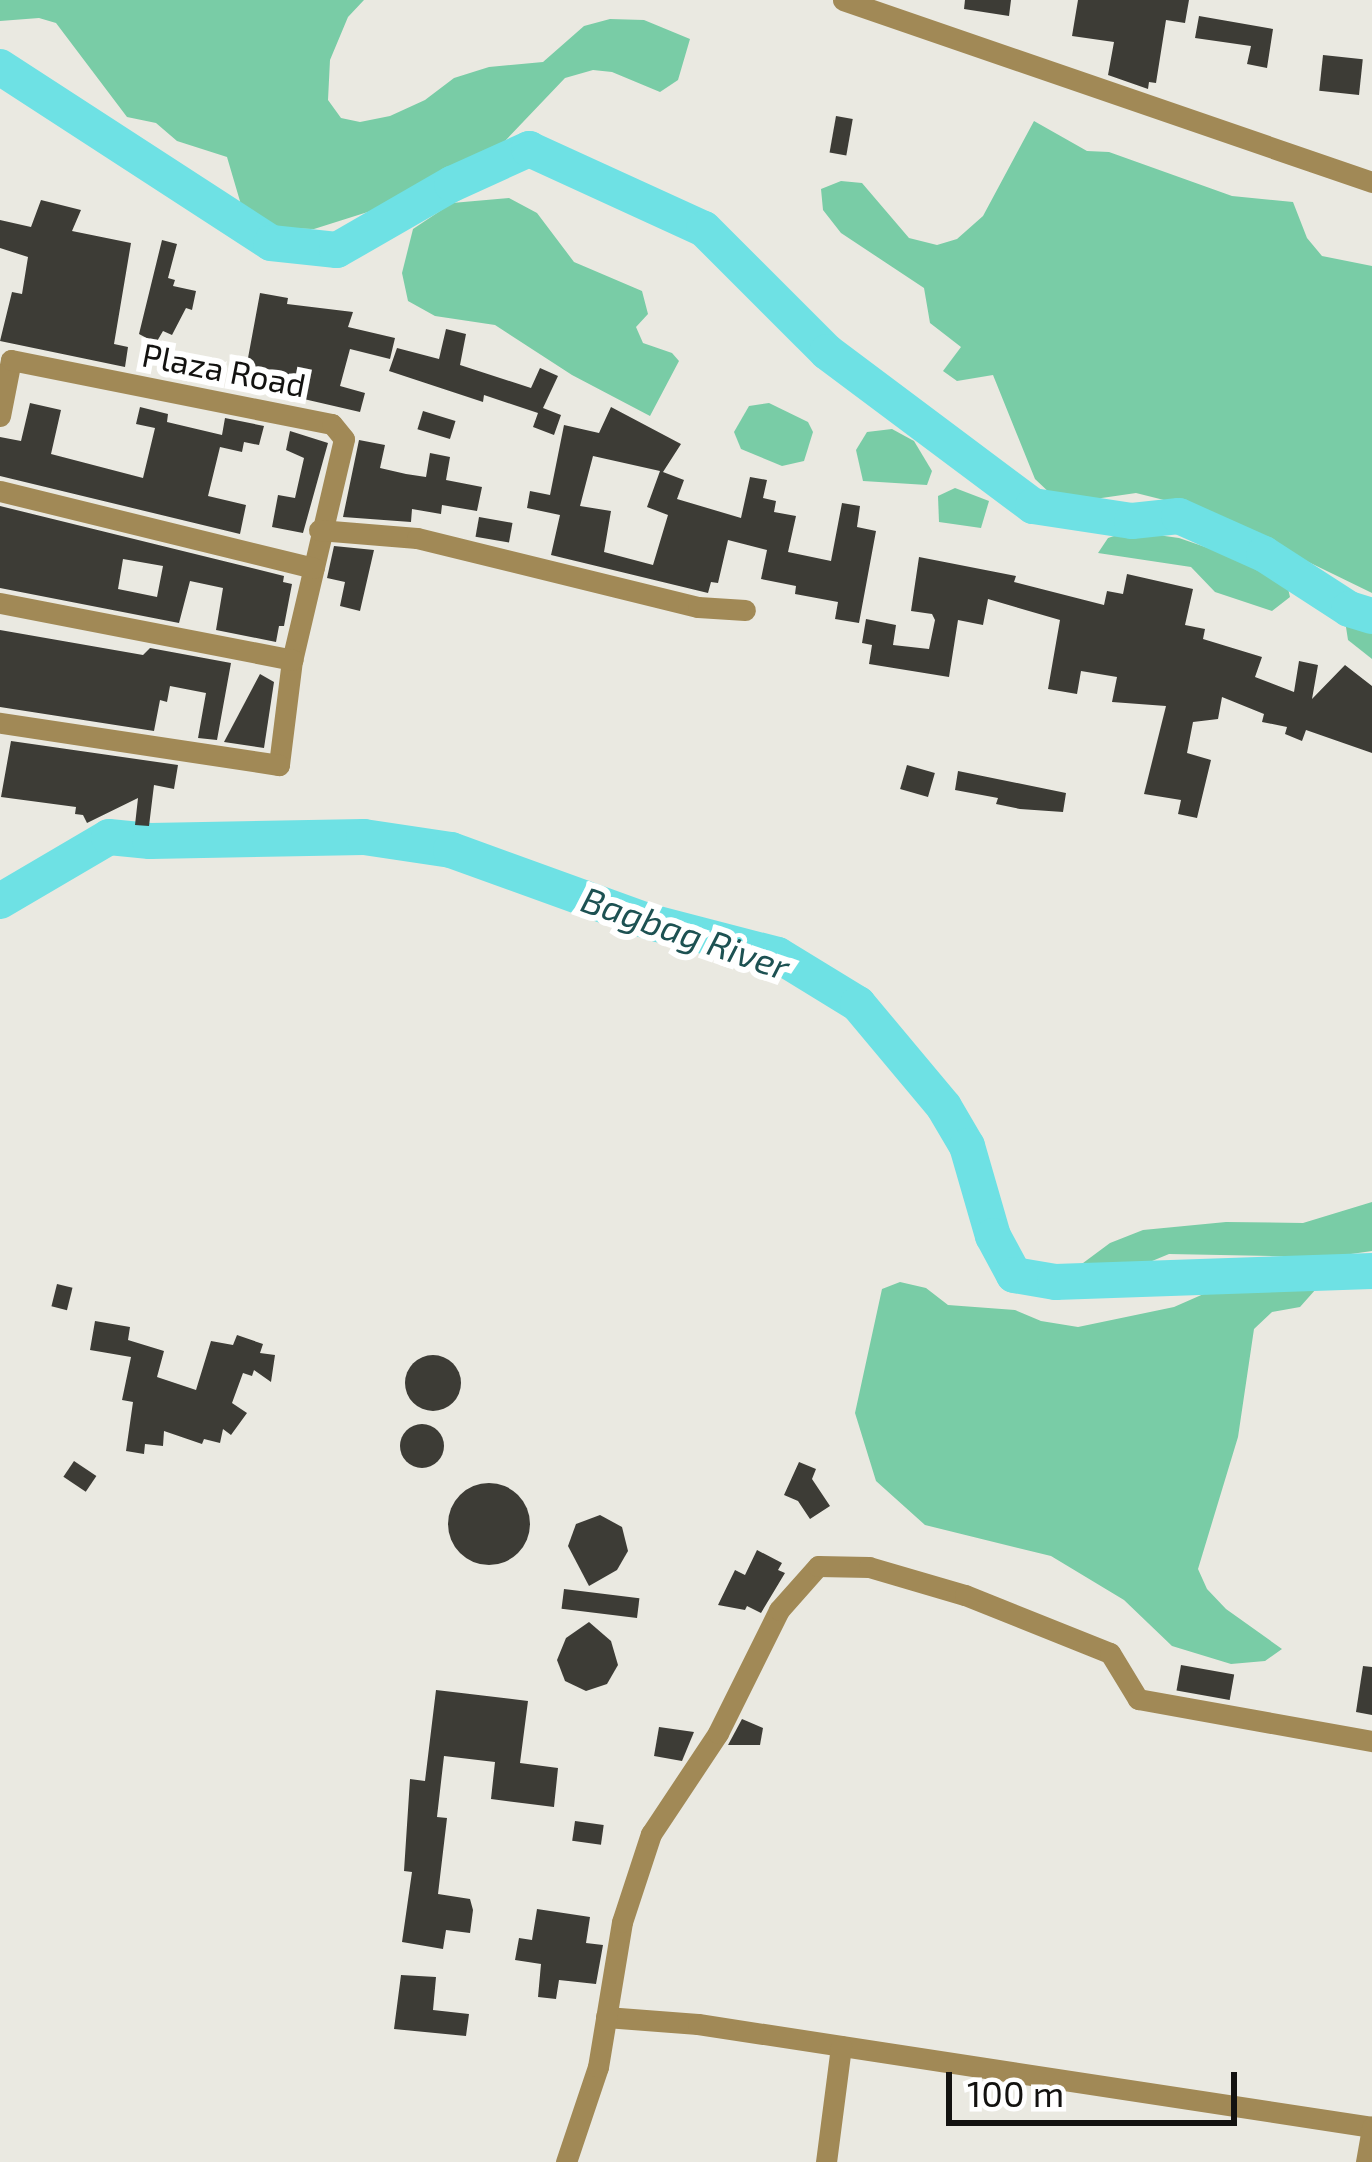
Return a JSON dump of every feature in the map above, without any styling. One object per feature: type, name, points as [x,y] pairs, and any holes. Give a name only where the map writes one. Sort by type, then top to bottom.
[{"type":"street","points":[[843,0],[1372,182]]},
{"type":"street","name":"Plaza Road","points":[[0,416],[10,360],[332,424],[344,439],[292,660],[279,764],[0,723]]},
{"type":"street","points":[[0,491],[314,568]]},
{"type":"street","points":[[319,530],[417,538],[698,607],[745,610]]},
{"type":"street","points":[[0,603],[292,660]]},
{"type":"street","points":[[566,2162],[598,2067],[622,1922],[652,1834],[718,1733],[779,1610],[818,1566],[868,1568],[964,1595],[1110,1654],[1138,1699],[1372,1741]]},
{"type":"street","points":[[606,2017],[698,2024],[1372,2127],[1366,2162]]},
{"type":"street","points":[[826,2162],[841,2046]]},
{"type":"green space","points":[[0,0],[364,0],[348,17],[330,60],[328,100],[341,118],[360,122],[390,116],[425,100],[454,78],[489,67],[543,62],[584,26],[610,19],[644,20],[690,39],[678,80],[660,92],[612,72],[593,70],[565,78],[503,143],[393,204],[314,229],[276,228],[242,208],[227,157],[177,141],[156,123],[127,117],[56,23],[39,18],[0,21]]},
{"type":"green space","points":[[1034,121],[1087,151],[1109,152],[1232,196],[1293,202],[1307,238],[1322,256],[1372,266],[1372,593],[1206,512],[1136,493],[1081,501],[1053,496],[1035,479],[993,375],[957,381],[943,371],[961,347],[930,323],[924,288],[841,233],[823,210],[821,189],[841,181],[862,183],[909,238],[937,245],[957,239],[983,216]]},
{"type":"green space","points":[[509,198],[537,213],[574,262],[642,291],[648,314],[636,327],[643,343],[672,353],[679,361],[650,416],[572,375],[495,325],[435,316],[408,301],[402,273],[413,229],[452,203]]},
{"type":"green space","points":[[769,403],[808,422],[813,432],[804,461],[782,466],[741,449],[734,432],[749,406]]},
{"type":"green space","points":[[892,429],[914,441],[932,471],[927,485],[863,481],[856,450],[867,432]]},
{"type":"green space","points":[[955,488],[989,501],[981,528],[939,522],[938,496]]},
{"type":"green space","points":[[1129,531],[1179,538],[1243,560],[1286,580],[1290,597],[1272,611],[1215,592],[1191,567],[1098,553],[1108,538]]},
{"type":"green space","points":[[1372,626],[1372,659],[1348,640],[1346,627]]},
{"type":"green space","points":[[1372,1202],[1372,1251],[1330,1257],[1169,1254],[1099,1283],[1079,1266],[1110,1243],[1143,1230],[1226,1222],[1303,1223]]},
{"type":"green space","points":[[1275,1281],[1316,1289],[1300,1307],[1272,1312],[1254,1329],[1238,1437],[1198,1569],[1207,1589],[1226,1609],[1282,1649],[1265,1661],[1231,1664],[1172,1646],[1124,1600],[1051,1556],[925,1525],[876,1481],[855,1413],[882,1289],[900,1282],[926,1288],[948,1305],[1015,1310],[1041,1321],[1078,1327],[1174,1307],[1215,1289]]},
{"type":"building","points":[[965,0],[1011,0],[1009,16],[964,9]]},
{"type":"building","points":[[1078,0],[1189,0],[1185,23],[1166,20],[1156,83],[1149,82],[1148,89],[1108,75],[1114,42],[1072,36]]},
{"type":"building","points":[[1199,16],[1273,29],[1267,68],[1247,64],[1251,46],[1195,38]]},
{"type":"building","points":[[1323,55],[1363,59],[1359,95],[1319,91]]},
{"type":"building","points":[[836,116],[853,119],[846,155],[830,152]]},
{"type":"building","points":[[41,200],[81,210],[72,231],[131,243],[114,344],[128,347],[125,367],[0,341],[12,292],[22,294],[28,257],[0,248],[0,220],[31,227]]},
{"type":"building","points":[[162,240],[177,244],[168,278],[175,280],[173,286],[196,291],[192,310],[186,308],[172,335],[163,331],[156,343],[139,334]]},
{"type":"building","points":[[260,293],[288,298],[287,304],[353,312],[348,327],[395,338],[390,359],[350,349],[340,386],[365,393],[360,412],[243,385]]},
{"type":"building","points":[[446,329],[466,334],[460,365],[531,388],[540,368],[558,376],[543,408],[561,415],[554,435],[533,427],[538,413],[484,395],[483,402],[389,371],[397,348],[439,359]]},
{"type":"building","points":[[30,403],[61,410],[51,454],[143,478],[155,428],[136,424],[140,407],[168,414],[167,422],[222,435],[225,418],[264,426],[259,445],[244,442],[242,452],[220,447],[208,496],[246,505],[240,534],[0,476],[0,437],[21,441]]},
{"type":"building","points":[[611,407],[681,444],[663,472],[684,480],[677,499],[741,518],[750,477],[767,480],[763,498],[776,501],[774,512],[796,516],[788,552],[831,561],[842,503],[860,506],[857,527],[876,531],[859,623],[835,619],[838,602],[795,594],[796,586],[761,579],[767,550],[728,540],[718,583],[711,582],[708,593],[551,555],[560,515],[527,508],[530,491],[550,495],[564,425],[599,433]],"holes":[[[593,456],[660,471],[647,507],[668,515],[653,565],[604,552],[611,511],[580,506]]]},
{"type":"building","points":[[423,411],[456,421],[450,439],[417,429]]},
{"type":"building","points":[[290,431],[328,443],[303,533],[272,527],[278,495],[295,498],[304,458],[286,450]]},
{"type":"building","points":[[359,440],[385,445],[380,468],[406,474],[426,477],[430,453],[450,457],[446,480],[482,487],[477,511],[442,505],[441,514],[412,509],[411,522],[343,517]]},
{"type":"building","points":[[0,506],[284,576],[283,582],[292,584],[276,642],[216,630],[223,588],[190,581],[179,623],[0,588]],"holes":[[[123,559],[163,566],[157,597],[118,589]]]},
{"type":"building","points":[[479,517],[512,523],[509,543],[476,537]]},
{"type":"building","points":[[334,546],[374,550],[360,611],[340,606],[345,582],[327,578]]},
{"type":"building","points":[[919,557],[1016,576],[1014,582],[1104,605],[1107,591],[1123,594],[1127,574],[1193,589],[1185,625],[1205,629],[1203,639],[1262,657],[1255,677],[1294,692],[1299,661],[1318,665],[1312,699],[1345,665],[1372,686],[1372,753],[1306,730],[1302,741],[1285,734],[1287,727],[1262,722],[1264,714],[1222,697],[1218,719],[1193,722],[1187,753],[1211,760],[1197,818],[1178,814],[1181,800],[1144,794],[1166,706],[1112,702],[1117,677],[1081,671],[1077,694],[1048,689],[1060,620],[988,599],[983,625],[958,620],[949,677],[869,664],[872,645],[862,643],[866,619],[896,625],[893,645],[929,649],[935,620],[932,614],[911,611]]},
{"type":"building","points":[[0,630],[143,655],[150,648],[231,663],[217,740],[198,738],[206,693],[170,686],[167,702],[160,700],[154,731],[0,707]]},
{"type":"building","points":[[260,674],[274,682],[264,748],[224,742]]},
{"type":"building","points":[[11,741],[178,765],[174,789],[154,785],[149,826],[135,825],[138,798],[87,823],[83,815],[75,814],[76,807],[1,797]]},
{"type":"building","points":[[907,765],[935,773],[928,797],[900,789]]},
{"type":"building","points":[[958,771],[1066,793],[1063,812],[1020,809],[996,804],[998,798],[955,790]]},
{"type":"building","points":[[57,1284],[73,1288],[67,1310],[51,1306]]},
{"type":"building","points":[[95,1321],[130,1327],[128,1340],[164,1351],[157,1377],[196,1390],[211,1341],[233,1345],[237,1335],[263,1344],[260,1353],[275,1355],[271,1382],[254,1370],[252,1376],[243,1373],[232,1403],[247,1413],[231,1435],[223,1429],[220,1443],[204,1439],[202,1444],[164,1431],[163,1446],[145,1444],[144,1454],[126,1451],[133,1402],[122,1400],[131,1357],[90,1350]]},
{"type":"building","points":[[433,1355],[453,1363],[461,1383],[453,1403],[433,1411],[413,1403],[405,1383],[413,1363]]},
{"type":"building","points":[[422,1424],[437,1431],[444,1446],[437,1461],[422,1468],[407,1461],[400,1446],[407,1431]]},
{"type":"building","points":[[74,1461],[96,1476],[86,1492],[63,1477]]},
{"type":"building","points":[[799,1462],[816,1469],[812,1479],[830,1506],[810,1519],[798,1501],[784,1495]]},
{"type":"building","points":[[489,1483],[518,1495],[530,1524],[518,1553],[489,1565],[460,1553],[448,1524],[460,1495]]},
{"type":"building","points":[[600,1515],[622,1527],[628,1551],[617,1570],[589,1586],[568,1546],[576,1524]]},
{"type":"building","points":[[757,1550],[782,1563],[778,1570],[785,1573],[761,1613],[747,1606],[745,1610],[718,1605],[735,1570],[745,1575]]},
{"type":"building","points":[[564,1589],[639,1598],[637,1618],[562,1609]]},
{"type":"building","points":[[589,1622],[611,1641],[618,1665],[607,1684],[586,1691],[565,1681],[557,1660],[566,1638]]},
{"type":"building","points":[[1181,1665],[1234,1674],[1230,1700],[1176,1691]]},
{"type":"building","points":[[1363,1666],[1372,1667],[1372,1715],[1356,1712]]},
{"type":"building","points":[[436,1690],[528,1701],[520,1763],[558,1768],[554,1807],[491,1799],[495,1762],[444,1756],[437,1817],[447,1818],[438,1894],[470,1899],[473,1910],[470,1933],[446,1930],[443,1949],[402,1942],[412,1872],[404,1871],[410,1779],[425,1781]]},
{"type":"building","points":[[742,1719],[763,1728],[760,1745],[728,1745]]},
{"type":"building","points":[[659,1727],[694,1732],[682,1761],[654,1756]]},
{"type":"building","points":[[575,1821],[604,1825],[601,1845],[572,1841]]},
{"type":"building","points":[[537,1909],[590,1917],[586,1943],[603,1945],[596,1984],[559,1980],[556,1999],[538,1997],[541,1964],[515,1960],[519,1938],[532,1940]]},
{"type":"building","points":[[401,1975],[436,1977],[433,2010],[469,2014],[466,2036],[394,2029]]},
{"type":"waterway","points":[[0,67],[271,243],[337,250],[452,184],[529,149],[704,229],[827,352],[1033,506],[1132,521],[1179,516],[1264,554],[1349,609],[1372,616]]},
{"type":"waterway","name":"Bagbag River","points":[[0,901],[109,837],[150,841],[364,837],[451,850],[650,922],[778,955],[858,1004],[944,1107],[967,1146],[993,1236],[1014,1275],[1055,1282],[1372,1271]]}]
